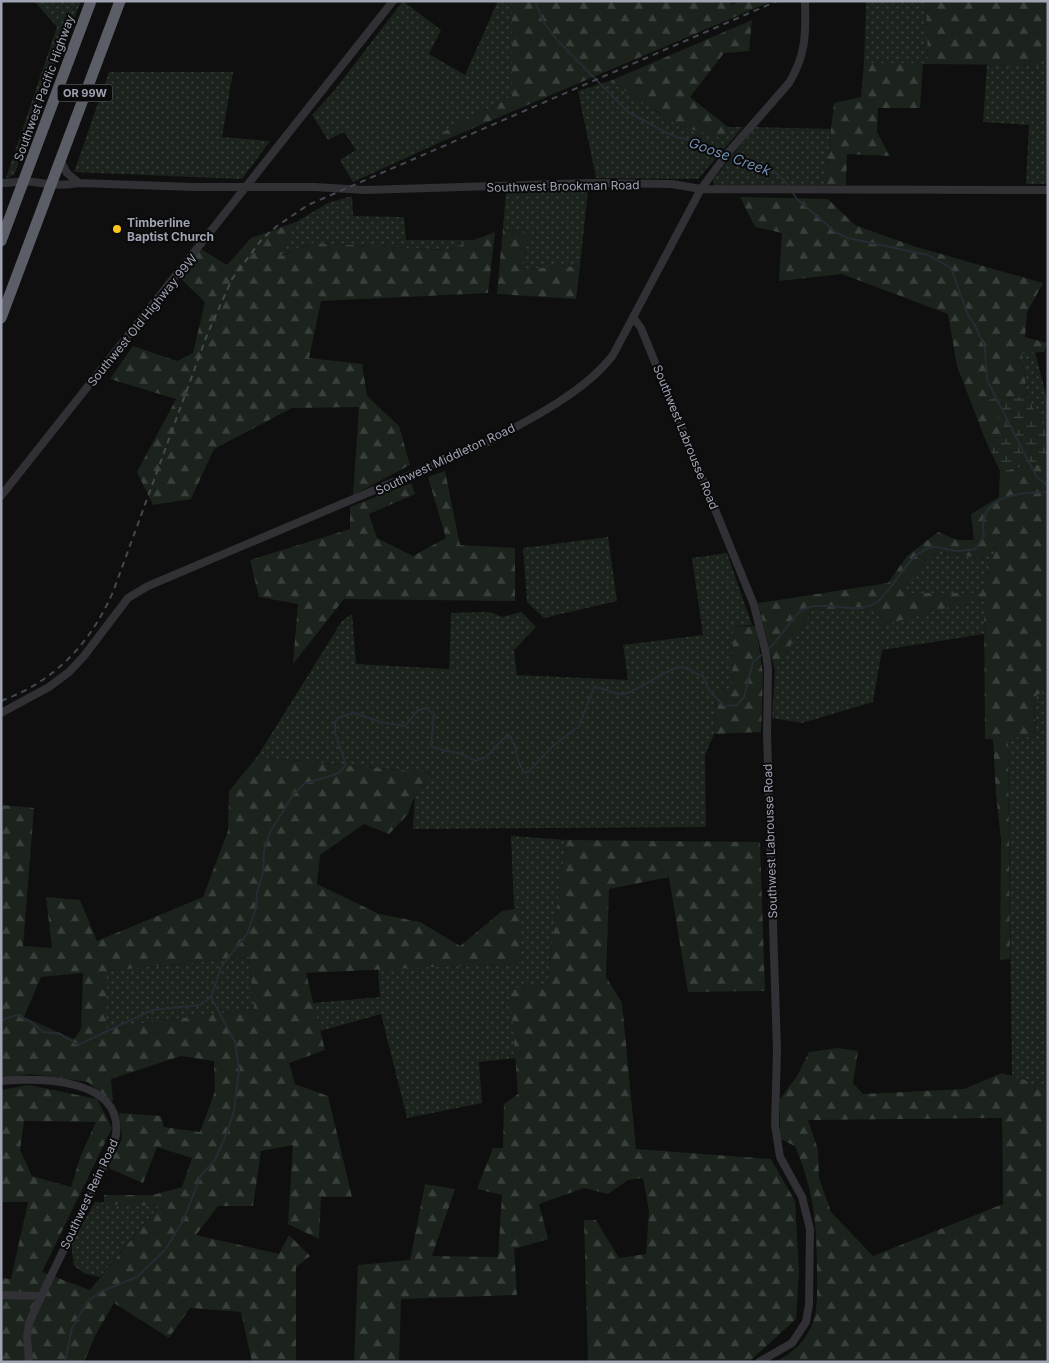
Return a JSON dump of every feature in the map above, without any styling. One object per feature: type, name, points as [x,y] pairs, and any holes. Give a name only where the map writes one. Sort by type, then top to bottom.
[{"type":"highway","name":"Southwest Pacific Highway","points":[[1,241],[91,1]]},
{"type":"highway","name":"OR 99W","points":[[1,318],[120,1]]},
{"type":"street","name":"Southwest Old Highway 99W","points":[[1,496],[248,187],[393,1]]},
{"type":"street","name":"Southwest Middleton Road","points":[[1,713],[49,687],[69,672],[84,656],[128,598],[148,586],[480,445],[538,414],[602,369],[613,355],[701,189],[726,155],[789,83],[803,57],[806,28],[805,1]]},
{"type":"street","points":[[60,160],[67,173],[79,184]]},
{"type":"street","name":"Southwest Brookman Road","points":[[1,183],[316,187],[365,190],[590,184],[672,184],[701,189],[1048,190]]},
{"type":"street","name":"Southwest Labrousse Road","points":[[633,317],[641,328],[754,606],[764,640],[768,669],[767,735],[776,1050],[775,1124],[780,1157],[802,1197],[810,1229],[810,1296],[806,1322],[792,1343],[760,1362]]},
{"type":"street","name":"Southwest Rein Road","points":[[1,1081],[47,1080],[86,1088],[107,1104],[116,1127],[113,1144],[102,1170],[41,1296],[27,1330],[29,1362]]},
{"type":"street","points":[[1,1295],[41,1296]]},
{"type":"green space","points":[[34,1],[81,1],[14,175],[6,178],[57,27]]},
{"type":"green space","points":[[403,1],[441,30],[429,54],[465,75],[498,1],[512,1],[512,96],[441,133],[443,141],[353,182],[340,160],[356,150],[344,132],[328,140],[312,115],[333,92]]},
{"type":"green space","points":[[512,1],[730,1],[731,5],[740,1],[772,1],[443,141],[441,133],[512,96]]},
{"type":"green space","points":[[866,1],[926,1],[928,64],[864,63]]},
{"type":"green space","points":[[926,1],[1048,1],[1048,52],[1044,52],[1040,65],[928,64]]},
{"type":"green space","points":[[752,20],[749,51],[724,53],[690,97],[728,127],[724,138],[679,126],[610,81]]},
{"type":"green space","points":[[1044,52],[1048,52],[1048,184],[1026,184],[1029,125],[983,122],[987,64],[1040,65]]},
{"type":"green space","points":[[864,63],[923,63],[920,108],[878,108],[877,132],[890,156],[847,154],[846,185],[825,185],[834,103],[861,97]]},
{"type":"green space","points":[[109,72],[233,72],[222,137],[270,141],[242,179],[74,172]]},
{"type":"green space","points":[[610,81],[679,126],[724,138],[728,127],[743,127],[698,179],[596,178],[578,91]]},
{"type":"green space","points":[[755,127],[831,129],[825,185],[714,186],[713,180]]},
{"type":"green space","points":[[588,190],[580,266],[521,269],[529,234],[503,229],[506,191]]},
{"type":"green space","points":[[352,196],[353,216],[404,217],[406,240],[474,240],[447,250],[313,243],[280,256],[296,222],[328,203]]},
{"type":"green space","points":[[740,197],[828,199],[855,225],[913,246],[1043,283],[1027,312],[1025,337],[1047,343],[1044,352],[1022,353],[1027,396],[987,399],[1011,436],[985,439],[957,366],[948,314],[842,274],[779,281],[782,233],[755,227]]},
{"type":"green space","points":[[296,222],[281,256],[313,243],[447,250],[495,232],[488,293],[321,301],[309,358],[362,364],[367,396],[399,426],[410,465],[353,495],[359,407],[292,408],[214,449],[191,499],[153,505],[137,472],[176,399],[110,379],[133,346],[177,361],[193,353],[205,302],[179,277],[201,249],[227,265],[251,238]]},
{"type":"green space","points":[[503,229],[529,234],[521,269],[580,266],[576,299],[497,294]]},
{"type":"green space","points":[[1035,352],[1048,403],[1048,434],[1027,396],[1022,353]]},
{"type":"green space","points":[[1027,396],[1048,434],[1048,463],[1000,471],[985,439],[1010,436],[986,399]]},
{"type":"green space","points":[[1048,463],[1048,689],[1034,697],[1035,736],[1008,738],[1010,959],[1000,960],[1001,839],[993,739],[985,739],[984,602],[979,599],[883,625],[876,610],[812,610],[775,671],[758,603],[888,583],[907,556],[938,532],[957,540],[974,540],[971,514],[999,497],[1000,471]],"holes":[[[997,546],[981,593],[902,593],[930,555],[950,553],[979,558]]]},
{"type":"green space","points":[[445,471],[460,545],[515,548],[515,601],[344,599],[293,664],[298,604],[259,597],[250,560],[350,529],[350,507],[411,483],[415,494],[369,514],[377,538],[413,556],[446,538],[428,477]]},
{"type":"green space","points":[[608,537],[617,601],[544,618],[527,602],[523,548]]},
{"type":"green space","points":[[997,546],[981,593],[902,593],[930,555],[950,553],[979,558]]},
{"type":"green space","points":[[727,553],[752,625],[733,627],[732,690],[716,689],[714,734],[705,755],[706,827],[413,829],[415,797],[431,773],[257,757],[342,621],[352,614],[356,664],[449,669],[451,613],[489,612],[503,617],[521,612],[536,627],[514,650],[517,675],[628,680],[623,645],[703,635],[692,558]]},
{"type":"green space","points":[[980,599],[984,602],[984,634],[882,650],[873,702],[802,723],[772,718],[775,671],[812,610],[876,610]]},
{"type":"green space","points":[[756,626],[763,674],[761,732],[714,734],[716,688],[732,690],[733,627]]},
{"type":"green space","points":[[1048,689],[1048,1099],[1037,1086],[1012,1076],[1008,737],[1035,736],[1034,697]]},
{"type":"green space","points":[[257,757],[431,773],[412,802],[408,814],[389,834],[364,824],[320,855],[317,884],[379,914],[420,922],[460,946],[502,911],[520,908],[521,963],[306,973],[325,1050],[289,1063],[295,1084],[328,1096],[352,1197],[321,1197],[319,1239],[288,1224],[293,1145],[261,1151],[253,1206],[218,1206],[196,1235],[279,1254],[289,1235],[310,1256],[296,1267],[296,1362],[252,1362],[241,1312],[190,1308],[169,1338],[114,1303],[96,1334],[84,1362],[1,1362],[1,1278],[11,1279],[28,1202],[1,1202],[1,1090],[29,1085],[97,1099],[112,1128],[42,1272],[90,1290],[159,1206],[104,1204],[104,1195],[153,1195],[182,1187],[192,1158],[157,1147],[143,1183],[108,1168],[122,1138],[119,1113],[161,1116],[164,1127],[200,1132],[215,1091],[214,1061],[181,1056],[111,1079],[113,1101],[107,1100],[88,1082],[30,1074],[1,1079],[1,805],[34,808],[23,946],[52,948],[46,897],[80,900],[97,941],[203,897],[228,831],[229,791]],"holes":[[[249,957],[254,1009],[106,1028],[107,971]],[[83,973],[81,1029],[74,1039],[24,1017],[41,977]],[[24,1121],[96,1122],[81,1155],[71,1187],[32,1176],[20,1150]]]},
{"type":"green space","points":[[511,836],[566,840],[547,985],[511,989],[516,1058],[479,1062],[482,1103],[407,1118],[381,1014],[320,1031],[313,1003],[380,997],[378,969],[521,963],[519,908],[514,909]]},
{"type":"green space","points":[[566,840],[760,842],[765,991],[688,992],[669,877],[609,889],[606,977],[622,1003],[636,1149],[771,1159],[795,1201],[799,1271],[796,1319],[749,1362],[588,1362],[584,1220],[596,1220],[619,1258],[646,1254],[649,1211],[643,1178],[628,1180],[608,1194],[584,1188],[539,1204],[548,1239],[514,1249],[517,1295],[401,1299],[399,1362],[354,1362],[358,1265],[410,1260],[425,1184],[455,1189],[432,1256],[498,1257],[502,1195],[477,1189],[493,1148],[503,1148],[504,1104],[518,1094],[510,989],[547,985]]},
{"type":"green space","points":[[249,957],[254,1009],[106,1028],[106,971]]},
{"type":"green space","points":[[838,1048],[858,1051],[853,1083],[863,1094],[964,1089],[1002,1073],[1028,1082],[1045,1093],[1048,1099],[1048,1362],[775,1362],[788,1354],[803,1340],[815,1316],[817,1287],[814,1210],[802,1163],[795,1146],[780,1139],[780,1099],[797,1076],[809,1052]],"holes":[[[1002,1118],[1003,1204],[873,1256],[831,1212],[819,1178],[818,1150],[808,1120]]]},
{"type":"green space","points":[[95,1202],[159,1206],[100,1277],[86,1274],[74,1266],[71,1243]]},
{"type":"waterway","name":"Goose Creek","points":[[535,1],[544,23],[558,41],[628,112],[669,134],[724,152]]},
{"type":"waterway","name":"Goose Creek","points":[[731,155],[770,169],[783,179],[788,186]]},
{"type":"waterway","name":"Goose Creek","points":[[792,192],[797,199],[835,232],[848,238],[928,255],[951,268],[968,315],[975,325],[985,348],[987,380],[1036,476],[1048,486]]},
{"type":"waterway","points":[[767,650],[802,610],[820,606],[850,608],[869,606],[883,597],[909,563],[924,550],[933,547],[956,551],[975,549],[984,536],[983,523],[986,512],[993,504],[1012,495],[1048,492]]},
{"type":"waterway","points":[[1,1020],[17,1015],[31,1022],[43,1032],[60,1034],[78,1045],[152,1010],[200,1005],[211,997],[221,967],[247,934],[256,908],[257,893],[263,872],[264,852],[269,834],[293,795],[304,784],[339,773],[346,765],[335,732],[335,722],[340,717],[354,713],[380,722],[405,726],[417,711],[426,708],[434,714],[431,746],[458,753],[475,761],[486,757],[508,734],[514,743],[521,767],[524,772],[528,772],[554,745],[579,726],[594,687],[617,694],[624,694],[670,670],[681,667],[703,676],[709,690],[724,706],[737,705],[744,697],[753,662],[764,653]]},
{"type":"waterway","points":[[65,1362],[72,1328],[88,1301],[102,1291],[137,1277],[165,1250],[183,1221],[201,1175],[215,1160],[228,1130],[234,1111],[239,1070],[235,1042],[211,997]]},
{"type":"railway","points":[[1,701],[38,683],[69,659],[82,644],[104,611],[113,592],[207,335],[232,279],[262,239],[277,226],[308,205],[777,1]]},
{"type":"place","name":"Timberline Baptist Church","points":[[117,229]]}]
